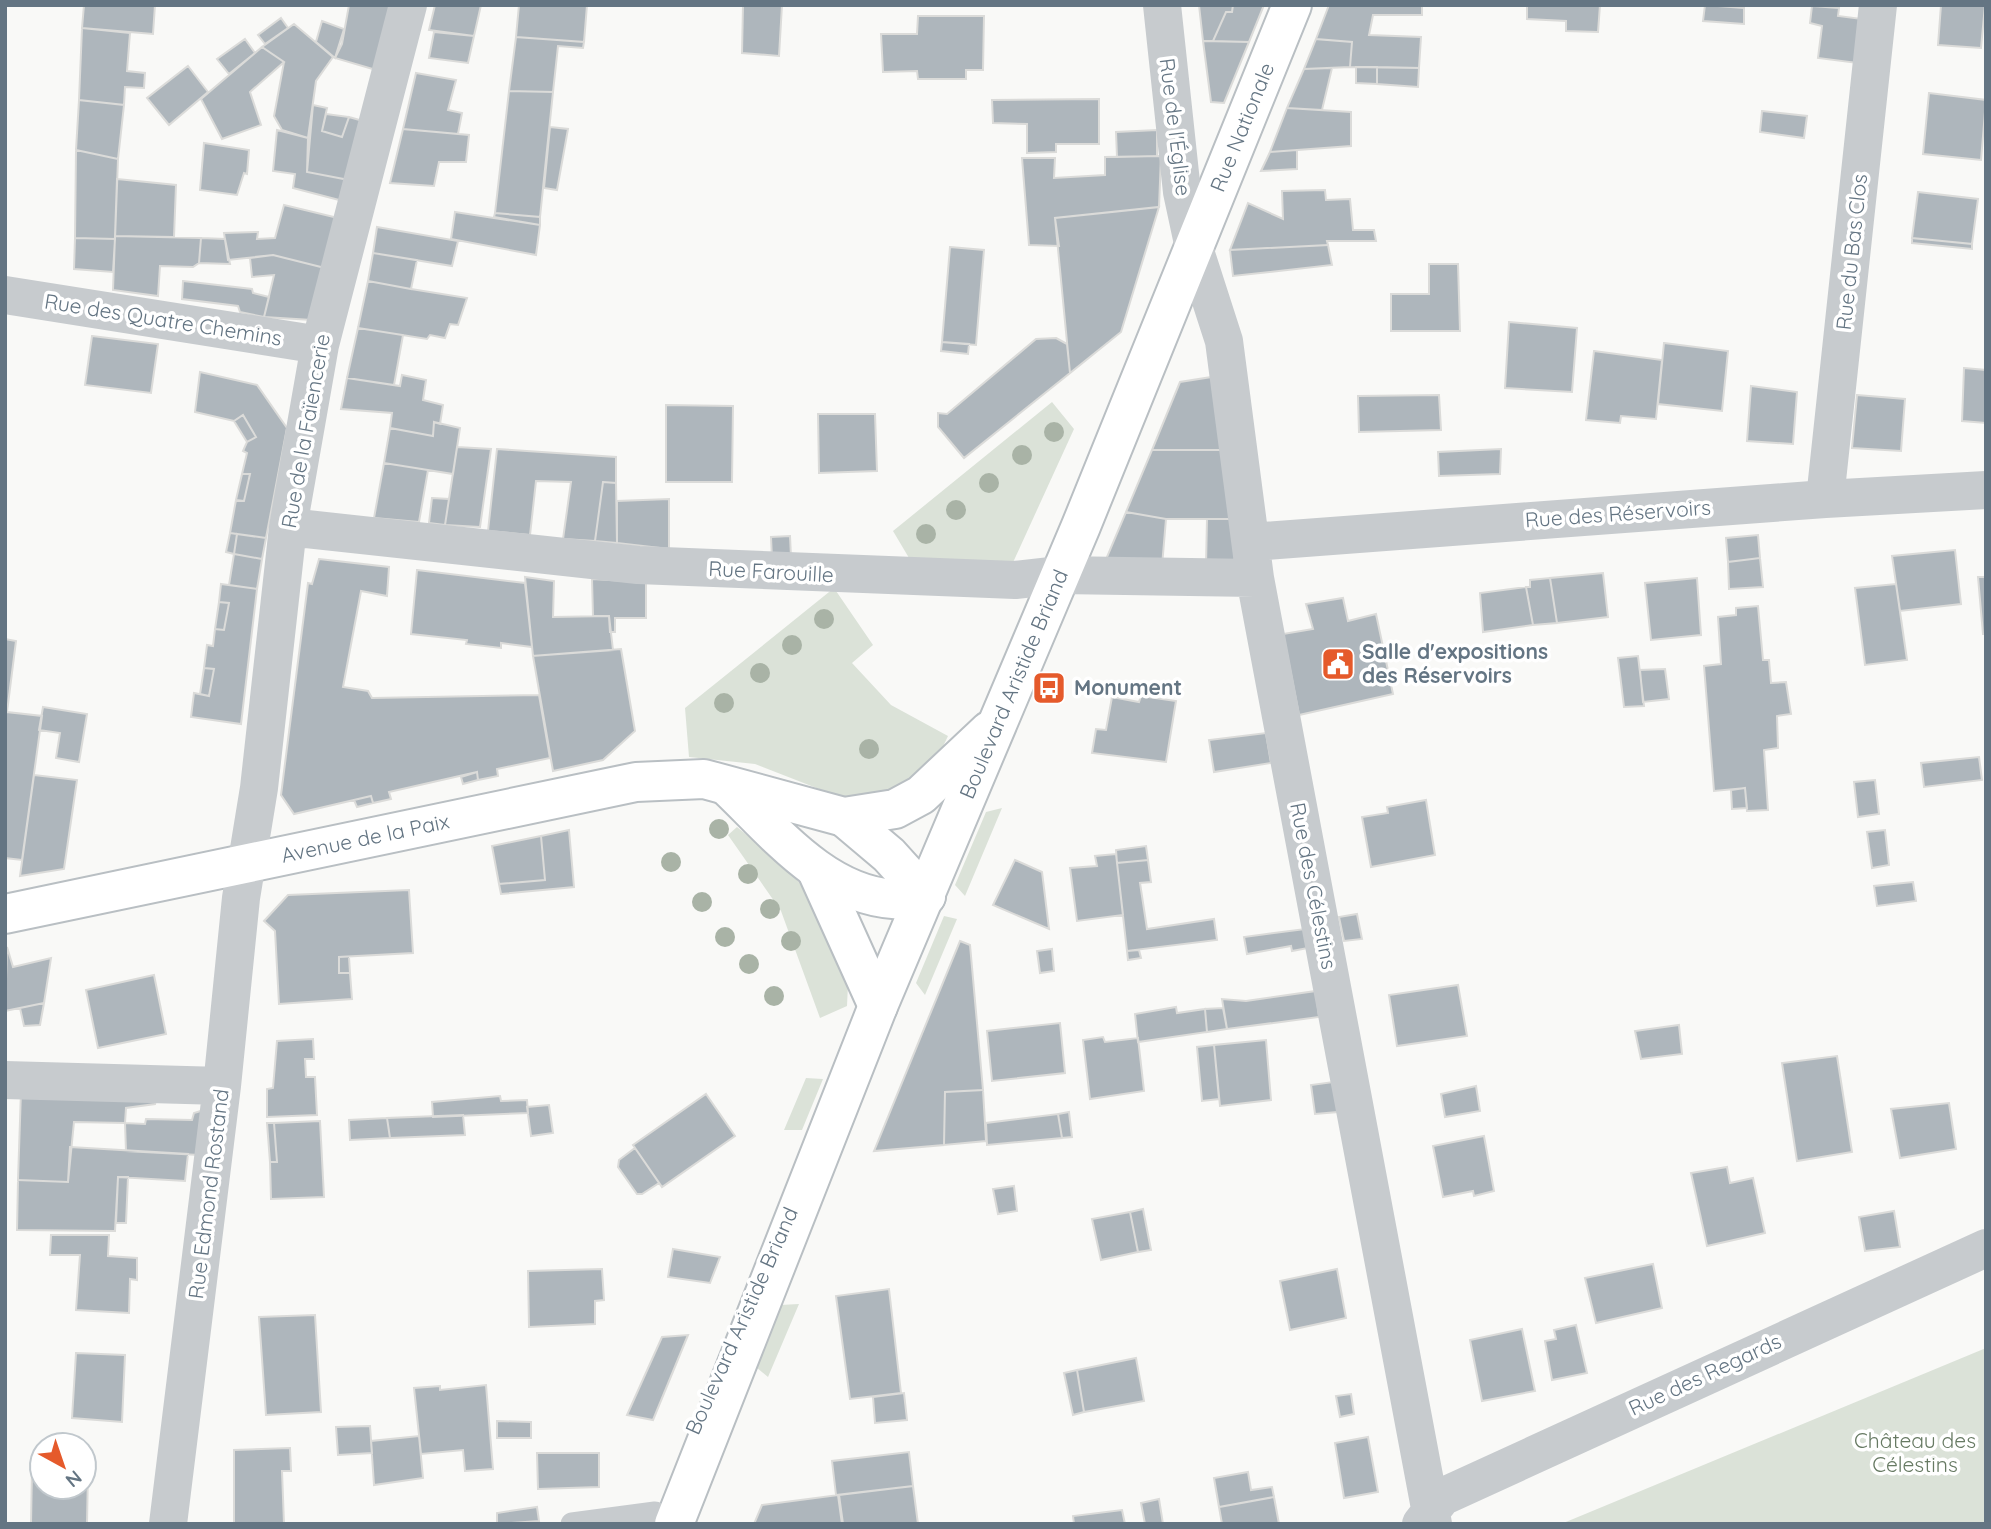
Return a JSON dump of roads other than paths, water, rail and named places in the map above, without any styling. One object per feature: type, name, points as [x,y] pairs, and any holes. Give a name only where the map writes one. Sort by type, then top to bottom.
[{"type":"main road","name":"Rue Nationale","points":[[1194,248],[1292,5]]},
{"type":"main road","name":"Boulevard Aristide Briand","points":[[660,1520],[833,1118],[1194,248]]},
{"type":"main road","name":"Avenue de la Paix","points":[[5,914],[636,782],[704,779],[844,817],[895,809],[921,795],[998,722]]},
{"type":"main road","points":[[727,786],[817,871],[866,893],[894,899],[926,896]]},
{"type":"main road","name":"Avenue de la Paix","points":[[844,817],[889,855],[926,896]]},
{"type":"main road","points":[[817,871],[878,1006]]},
{"type":"street","name":"Rue de la Faïencerie","points":[[247,865],[259,788],[288,527],[320,345],[408,5]]},
{"type":"street","name":"Rue de l'Église","points":[[1163,5],[1182,192],[1194,248]]},
{"type":"street","name":"Rue du Bas Clos","points":[[1825,499],[1878,5]]},
{"type":"street","name":"Rue des Célestins","points":[[1194,248],[1224,341],[1253,560],[1428,1520]]},
{"type":"street","name":"Rue des Quatre Chemins","points":[[5,295],[320,345]]},
{"type":"street","name":"Rue des Réservoirs","points":[[1253,560],[1825,499],[1986,491]]},
{"type":"street","name":"Rue Farouille","points":[[288,527],[638,565],[1015,580],[1253,560]]},
{"type":"street","name":"Rue Edmond Rostand","points":[[169,1524],[247,865]]},
{"type":"street","points":[[5,1080],[222,1086]]},
{"type":"street","name":"Rue des Regards","points":[[1428,1520],[1442,1497],[1986,1248]]},
{"type":"lane","points":[[572,1524],[660,1520]]},
{"type":"place","name":"Salle d'expositions des Réservoirs","points":[[1338,664]]},
{"type":"place","name":"Monument","points":[[1049,688]]},
{"type":"park label","name":"Château des Célestins","points":[[1915,1453]]}]
